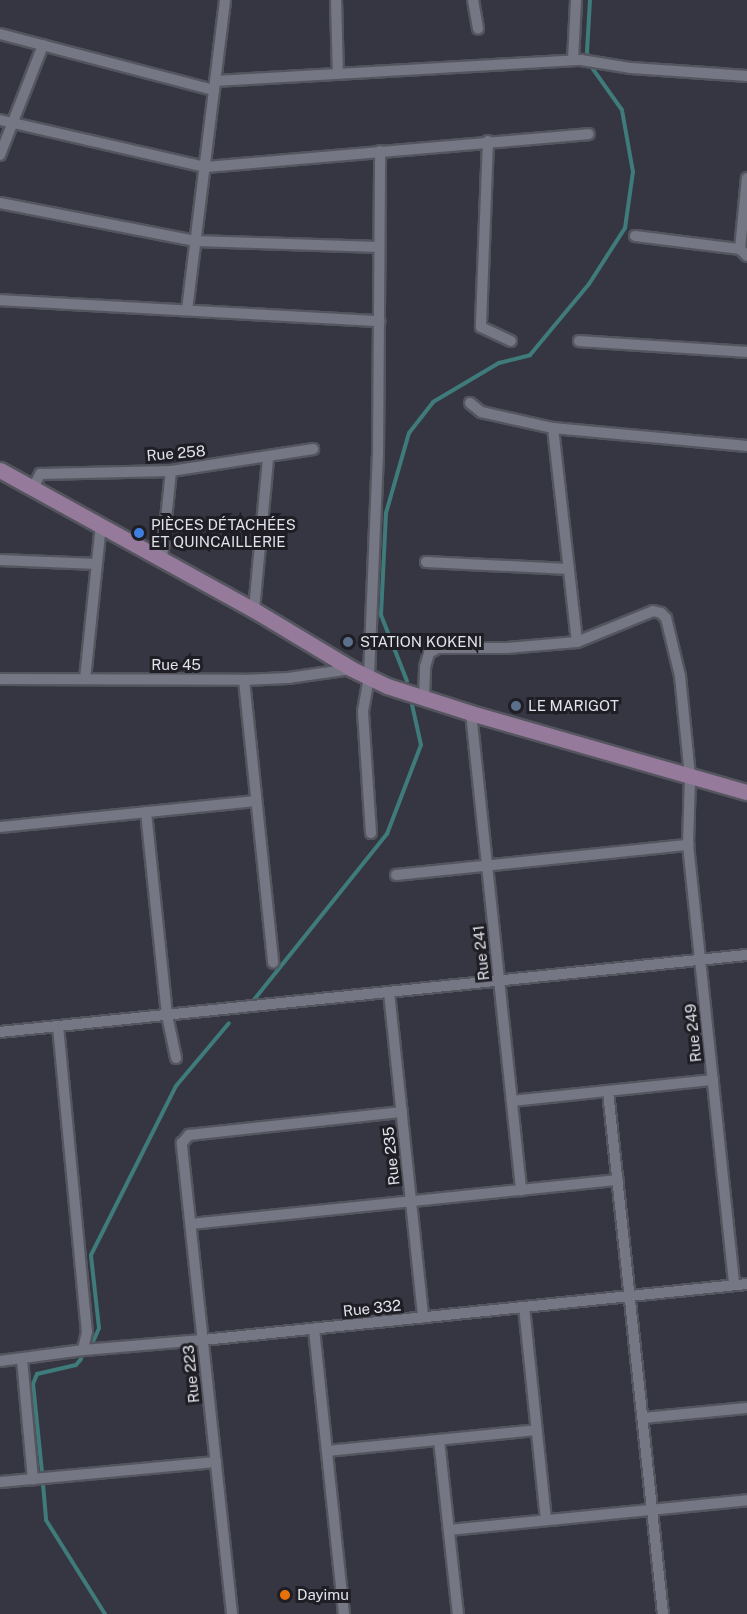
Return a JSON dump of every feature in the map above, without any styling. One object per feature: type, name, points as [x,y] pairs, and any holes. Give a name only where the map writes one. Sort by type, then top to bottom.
[{"type":"street","points":[[187,310],[225,0]]},
{"type":"street","points":[[336,0],[338,74]]},
{"type":"street","points":[[473,0],[478,29]]},
{"type":"street","points":[[576,0],[582,60]]},
{"type":"street","points":[[0,34],[215,86],[338,74],[582,60],[632,68],[747,76]]},
{"type":"street","points":[[0,155],[43,45]]},
{"type":"street","points":[[0,120],[205,167],[589,134]]},
{"type":"street","points":[[488,141],[481,327],[511,341]]},
{"type":"street","points":[[371,833],[363,728],[369,676],[378,456],[380,151]]},
{"type":"street","points":[[635,236],[744,253],[747,178]]},
{"type":"street","points":[[0,203],[195,241],[379,247]]},
{"type":"street","points":[[0,300],[379,321]]},
{"type":"street","points":[[579,341],[747,351]]},
{"type":"street","points":[[470,403],[481,412],[553,428],[747,446]]},
{"type":"street","points":[[424,698],[425,667],[429,653],[438,648],[507,648],[577,642],[553,428]]},
{"type":"street","name":"Rue 258","points":[[37,481],[171,471],[268,458],[313,449]]},
{"type":"street","points":[[254,610],[268,458]]},
{"type":"street","points":[[0,470],[37,481],[101,525],[254,610],[352,669],[387,686],[471,713],[747,792]]},
{"type":"street","points":[[162,559],[171,471]]},
{"type":"street","points":[[85,679],[101,525]]},
{"type":"street","points":[[0,560],[97,564]]},
{"type":"street","points":[[426,562],[569,569]]},
{"type":"street","name":"Rue 249","points":[[577,642],[653,612],[660,613],[666,618],[680,676],[690,777],[688,845],[734,1285]]},
{"type":"street","name":"Rue 45","points":[[0,679],[244,680],[288,678],[352,669]]},
{"type":"street","points":[[244,680],[273,963]]},
{"type":"street","name":"Rue 241","points":[[471,713],[521,1190]]},
{"type":"street","points":[[0,827],[256,801]]},
{"type":"street","points":[[146,812],[167,1015],[176,1058]]},
{"type":"street","points":[[396,875],[688,845]]},
{"type":"street","points":[[0,1032],[747,955]]},
{"type":"street","name":"Rue 235","points":[[389,992],[423,1317]]},
{"type":"street","points":[[58,1026],[87,1332],[83,1350]]},
{"type":"street","points":[[512,1101],[713,1080]]},
{"type":"street","points":[[608,1091],[663,1614]]},
{"type":"street","name":"Rue 223","points":[[232,1614],[182,1143],[189,1135],[402,1112]]},
{"type":"street","points":[[190,1224],[618,1180]]},
{"type":"street","name":"Rue 332","points":[[0,1361],[83,1350],[314,1329],[747,1284]]},
{"type":"street","points":[[524,1307],[546,1520]]},
{"type":"street","points":[[314,1329],[344,1614]]},
{"type":"street","points":[[22,1359],[33,1480]]},
{"type":"street","points":[[643,1418],[747,1408]]},
{"type":"street","points":[[327,1451],[536,1430]]},
{"type":"street","points":[[439,1440],[458,1614]]},
{"type":"street","points":[[0,1482],[216,1462]]},
{"type":"street","points":[[449,1530],[747,1500]]},
{"type":"waterway","points":[[407,681],[381,615],[386,513],[409,433],[433,402],[499,363],[530,355],[589,284],[625,228],[633,172],[622,110],[590,65],[587,52],[590,0]]},
{"type":"waterway","points":[[253,1001],[387,834],[421,745],[411,700]]},
{"type":"waterway","points":[[92,1344],[99,1328],[91,1255],[176,1086],[229,1023]]},
{"type":"waterway","points":[[42,1472],[33,1384],[37,1374],[76,1365],[81,1359]]},
{"type":"waterway","points":[[43,1484],[46,1520],[105,1614]]},
{"type":"place","name":"PIÈCES DÉTACHÉES ET QUINCAILLERIE","points":[[139,533]]},
{"type":"place","name":"STATION KOKENI","points":[[348,642]]},
{"type":"place","name":"LE MARIGOT","points":[[516,706]]},
{"type":"place","name":"Dayimu","points":[[285,1595]]}]
